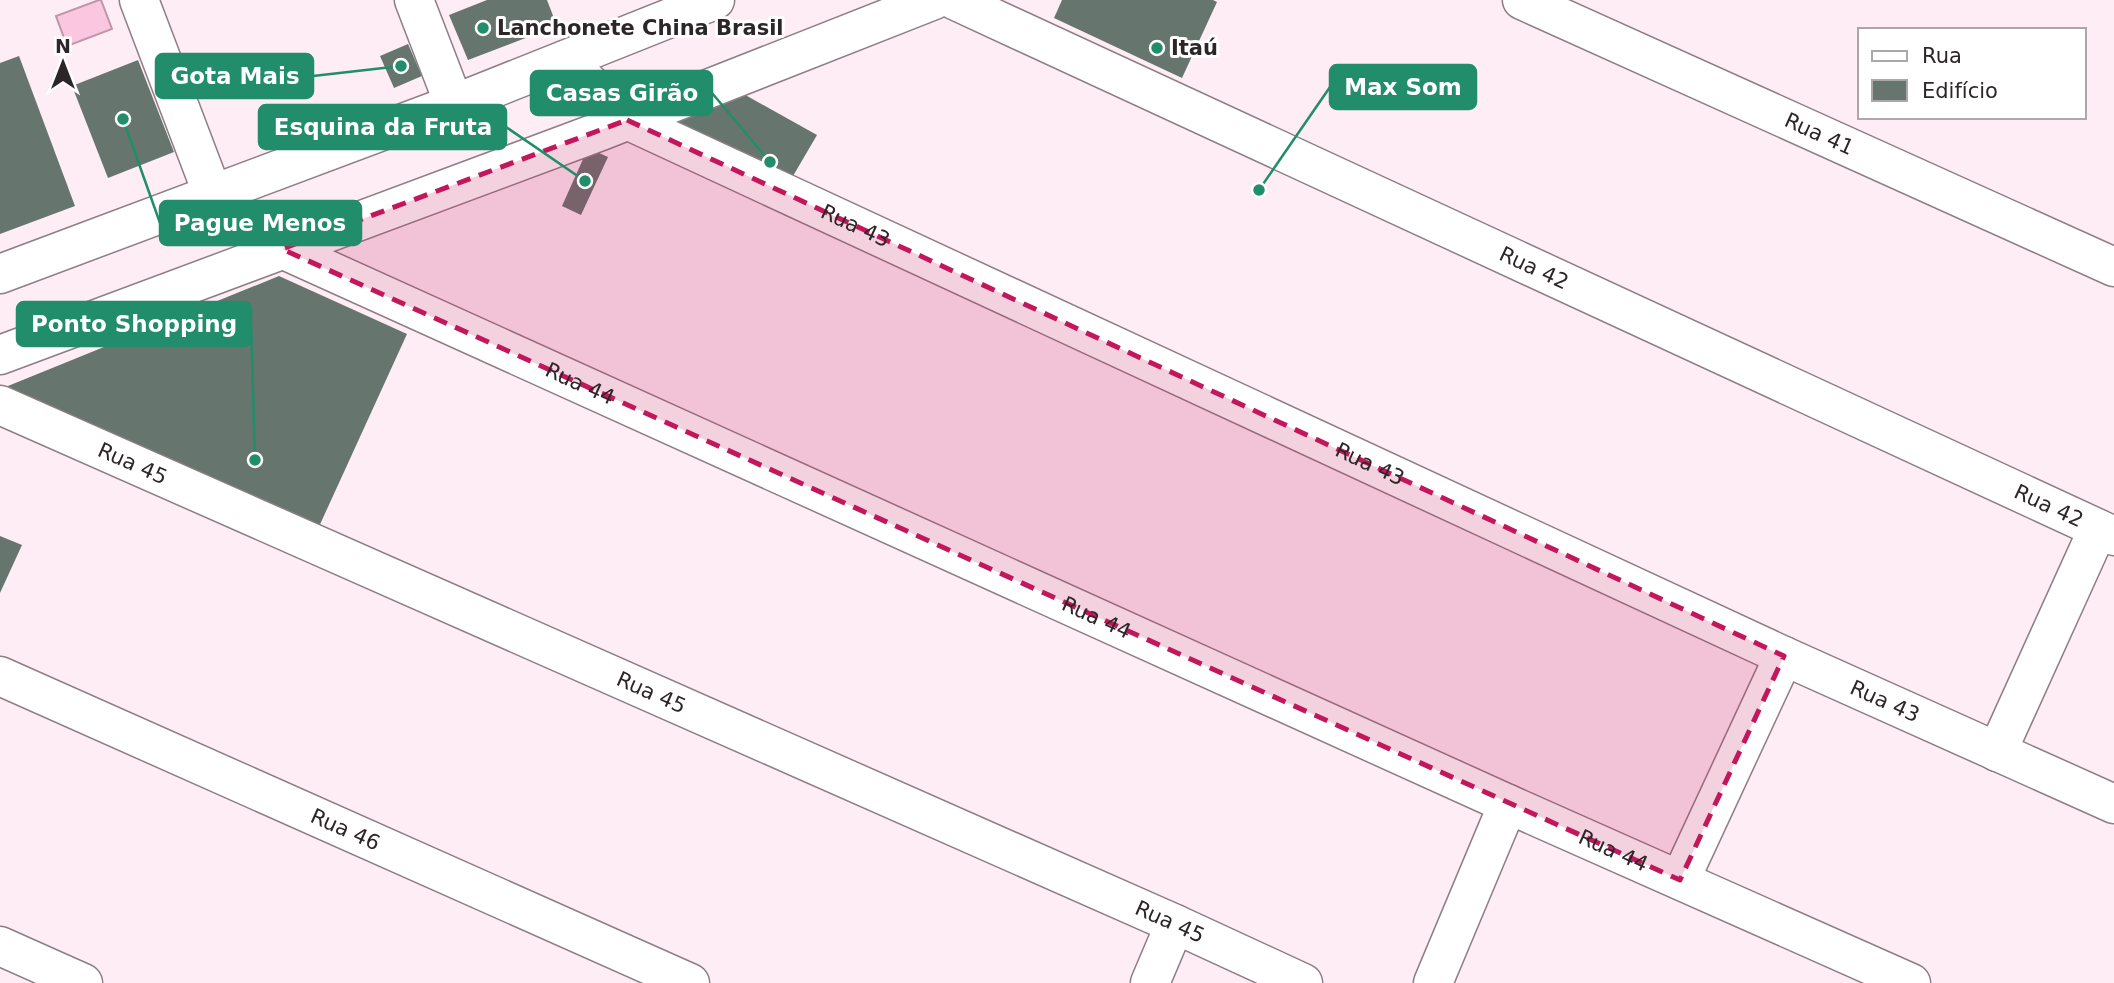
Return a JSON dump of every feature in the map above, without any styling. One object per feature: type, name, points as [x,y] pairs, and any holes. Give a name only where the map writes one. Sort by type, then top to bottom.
[{"type":"street","points":[[139,0],[213,195]]},
{"type":"street","points":[[414,0],[454,104]]},
{"type":"street","points":[[0,355],[601,131],[934,0]]},
{"type":"street","name":"Rua 42","points":[[954,0],[2106,532]]},
{"type":"street","name":"Rua 41","points":[[1522,0],[2114,267]]},
{"type":"street","points":[[0,274],[454,104],[565,60],[693,4]]},
{"type":"street","name":"Rua 43","points":[[565,60],[627,120],[1784,656],[2114,804]]},
{"type":"street","name":"Rua 44","points":[[282,249],[1508,804],[1911,983]]},
{"type":"street","name":"Rua 45","points":[[0,405],[1303,983]]},
{"type":"street","points":[[1997,752],[2106,532]]},
{"type":"street","points":[[1680,880],[1784,656]]},
{"type":"street","name":"Rua 46","points":[[0,676],[690,983]]},
{"type":"street","points":[[1433,983],[1508,804]]},
{"type":"street","points":[[1150,983],[1175,924]]},
{"type":"street","points":[[0,946],[83,983]]},
{"type":"highlighted area","points":[[627,120],[1784,656],[1680,880],[282,249]]},
{"type":"shaded area","points":[[99,0],[112,29],[67,46],[56,16]]},
{"type":"building","name":"Lanchonete China Brasil","points":[[487,0],[547,0],[557,26],[468,60],[449,15]]},
{"type":"building","name":"Itaú","points":[[1062,0],[1217,2],[1182,78],[1054,18]]},
{"type":"building","points":[[408,44],[422,76],[394,88],[380,56]]},
{"type":"building","points":[[19,56],[75,206],[0,234],[0,63]]},
{"type":"building","points":[[138,60],[174,152],[108,178],[72,86]]},
{"type":"building","points":[[740,92],[817,135],[786,188],[663,120]]},
{"type":"building","points":[[588,148],[608,157],[581,215],[562,206]]},
{"type":"building","points":[[279,276],[407,334],[317,531],[3,388]]},
{"type":"building","points":[[0,536],[22,545],[0,593]]},
{"type":"place","name":"Lanchonete China Brasil","points":[[483,28]]},
{"type":"place","name":"Itaú","points":[[1157,48]]},
{"type":"place","name":"Gota Mais","points":[[401,66]]},
{"type":"place","name":"Pague Menos","points":[[123,119]]},
{"type":"place","name":"Casas Girão","points":[[770,162]]},
{"type":"place","name":"Esquina da Fruta","points":[[585,181]]},
{"type":"place","name":"Max Som","points":[[1259,190]]},
{"type":"place","name":"Ponto Shopping","points":[[255,460]]}]
